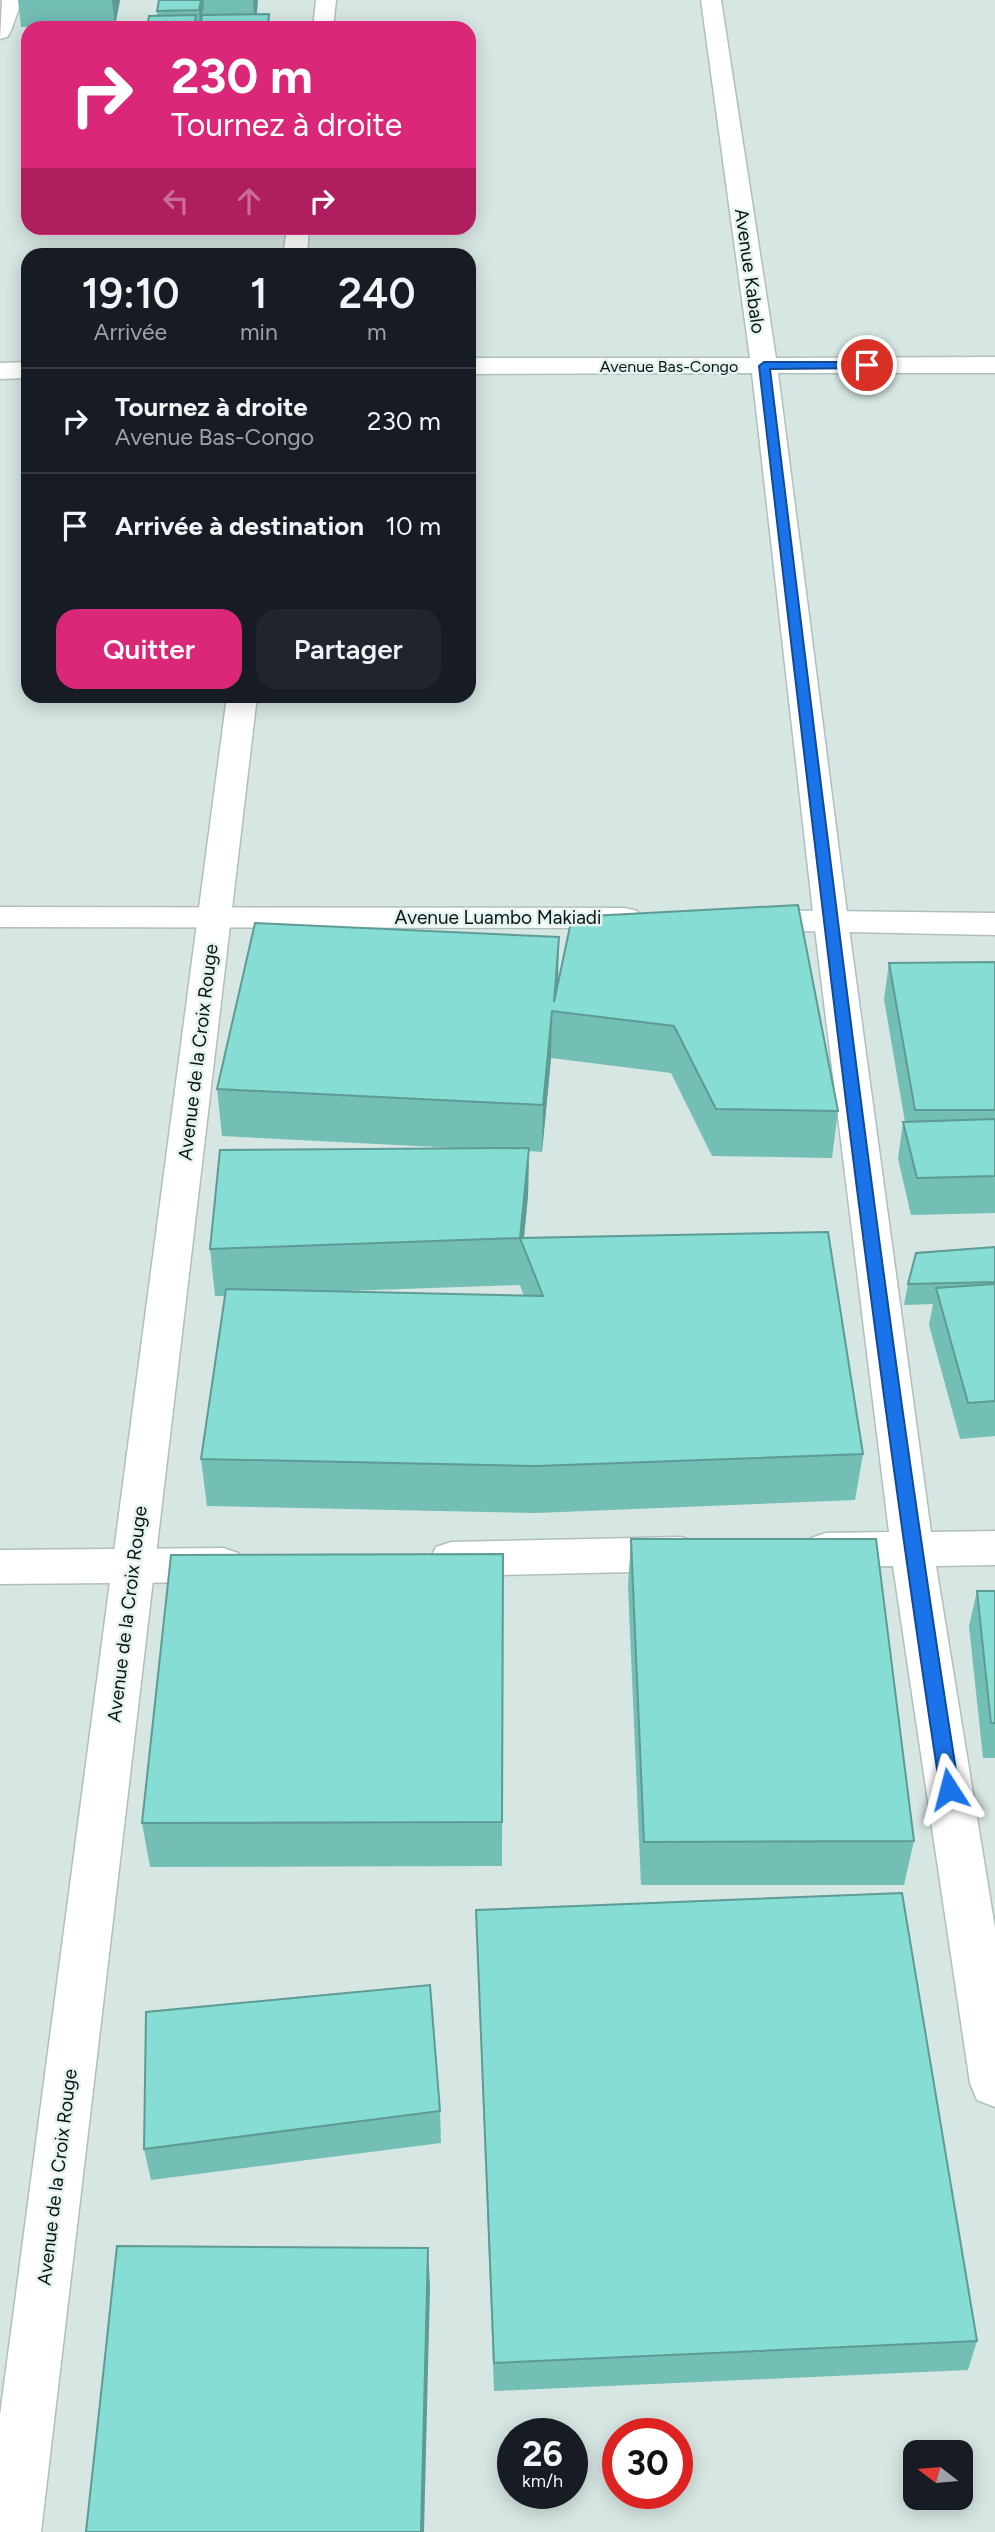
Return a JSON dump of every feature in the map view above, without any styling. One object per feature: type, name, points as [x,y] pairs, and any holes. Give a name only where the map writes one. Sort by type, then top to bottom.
[{"type":"street","points":[[0,33],[12,0]]},
{"type":"street","points":[[324,21],[326,0]]},
{"type":"street","name":"Avenue Kabalo","points":[[711,0],[764,366],[831,922],[912,1548],[995,2083]]},
{"type":"street","name":"Avenue Bas-Congo","points":[[476,366],[995,365]]},
{"type":"street","points":[[0,371],[21,370]]},
{"type":"street","name":"Avenue de la Croix Rouge","points":[[13,2532],[241,703]]},
{"type":"street","name":"Avenue Luambo Makiadi","points":[[0,917],[656,919]]},
{"type":"street","points":[[723,920],[995,924]]},
{"type":"street","points":[[787,1551],[995,1548]]},
{"type":"street","points":[[411,1560],[717,1553]]},
{"type":"street","points":[[0,1567],[258,1564]]},
{"type":"building","points":[[159,0],[201,0],[199,10],[157,11]]},
{"type":"building","points":[[269,14],[268,21],[201,21],[202,15]]},
{"type":"building","points":[[196,15],[195,21],[148,21],[149,16]]},
{"type":"building","points":[[798,905],[838,1111],[716,1109],[674,1026],[552,1011],[543,1105],[217,1089],[255,923],[559,937],[554,1002],[572,917]]},
{"type":"building","points":[[995,962],[995,1110],[915,1110],[889,963]]},
{"type":"building","points":[[995,1119],[995,1176],[917,1178],[903,1122]]},
{"type":"building","points":[[529,1148],[520,1238],[210,1249],[220,1150]]},
{"type":"building","points":[[828,1232],[863,1454],[537,1466],[201,1459],[226,1289],[543,1296],[520,1238]]},
{"type":"building","points":[[995,1247],[995,1282],[908,1284],[916,1253]]},
{"type":"building","points":[[995,1284],[995,1401],[968,1403],[936,1288]]},
{"type":"building","points":[[631,1539],[876,1539],[914,1841],[644,1842]]},
{"type":"building","points":[[503,1554],[502,1822],[142,1823],[171,1555]]},
{"type":"building","points":[[977,1591],[995,1591],[995,1723],[991,1723]]},
{"type":"building","points":[[902,1893],[977,2341],[494,2363],[476,1910]]},
{"type":"building","points":[[430,1985],[440,2111],[144,2149],[146,2012]]},
{"type":"building","points":[[117,2246],[428,2248],[421,2532],[86,2532]]},
{"type":"route","points":[[867,365],[764,366],[831,922],[912,1548],[949,1789]]}]
